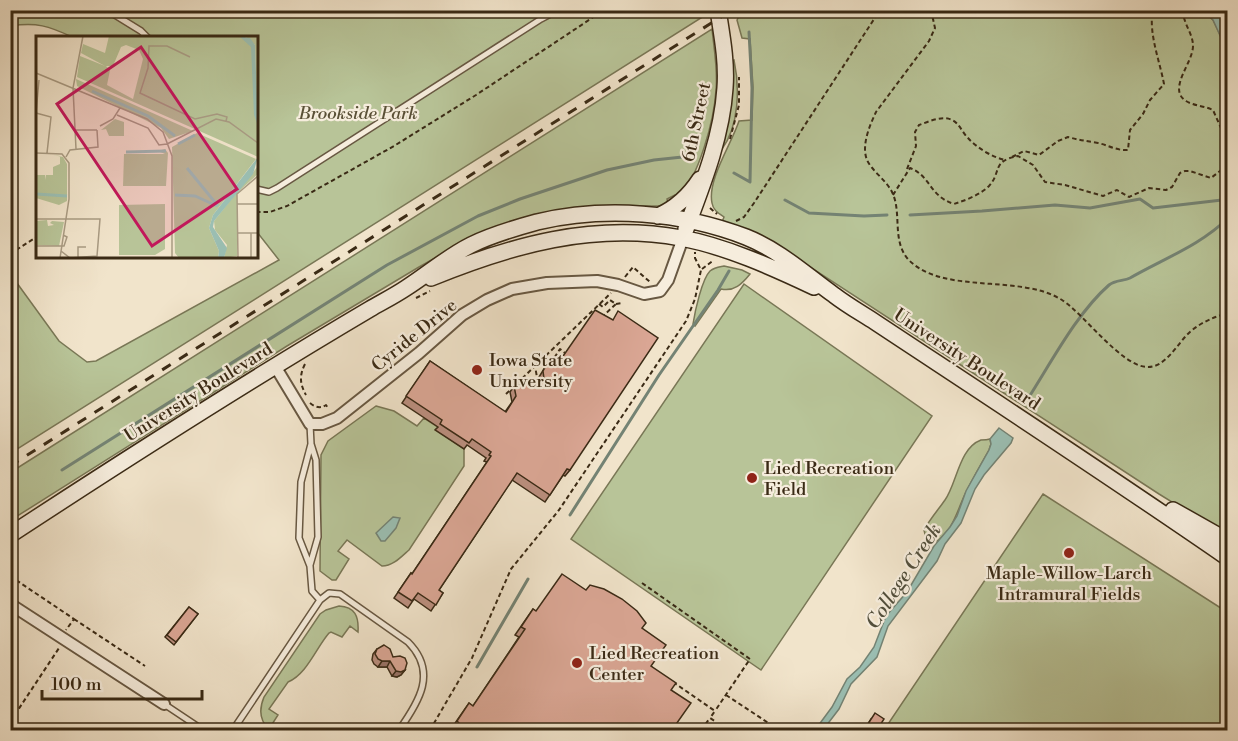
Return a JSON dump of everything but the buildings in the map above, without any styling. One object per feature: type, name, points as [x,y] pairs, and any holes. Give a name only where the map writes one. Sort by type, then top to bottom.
[{"type":"main road","name":"6th Street","points":[[687,244],[690,220],[719,126],[725,88],[723,37],[718,10]]},
{"type":"main road","points":[[657,216],[674,208],[683,200],[707,168]]},
{"type":"main road","name":"University Boulevard","points":[[409,294],[436,266],[471,245],[515,228],[548,220],[578,215],[657,216],[690,220],[744,236],[790,261],[836,297],[1077,454],[1227,558]]},
{"type":"main road","name":"University Boulevard","points":[[10,535],[275,366],[409,294],[499,252],[568,237],[620,232],[687,244],[751,260],[836,297]]},
{"type":"main road","name":"University Boulevard","points":[[1077,454],[1227,541]]},
{"type":"street","name":"Cyride Drive","points":[[309,424],[322,424],[337,418],[419,353],[462,315],[487,300],[512,290],[547,283],[597,281],[644,294],[660,291],[687,244]]},
{"type":"street","points":[[275,366],[309,424]]},
{"type":"street","points":[[10,604],[164,704]]},
{"type":"lane","points":[[107,10],[146,36]]},
{"type":"lane","points":[[258,189],[269,192],[277,188],[558,10]]},
{"type":"lane","points":[[309,424],[311,444],[316,460],[318,537],[310,566]]},
{"type":"lane","points":[[311,444],[300,482],[299,538],[310,566],[312,591],[320,600]]},
{"type":"lane","points":[[233,730],[320,600],[329,593],[340,594],[416,650],[422,664],[422,692],[399,730]]},
{"type":"lane","points":[[164,704],[203,730]]},
{"type":"path","points":[[258,212],[270,212],[287,206],[383,152],[476,95],[604,10]]},
{"type":"path","points":[[731,221],[744,217],[754,203],[880,10]]},
{"type":"path","points":[[931,10],[935,28],[929,41],[876,112],[865,144],[867,160],[896,200],[897,230],[901,248],[907,258],[931,274],[955,280],[1000,284],[1042,292],[1061,299],[1126,358],[1148,368],[1164,360],[1190,332],[1205,321],[1227,313]]},
{"type":"path","points":[[906,172],[910,168],[917,171],[936,195],[954,204],[970,198],[990,185],[997,168],[1005,160],[1024,151],[1039,155],[1058,141],[1068,137],[1128,150],[1130,130],[1143,114],[1149,100],[1164,84],[1155,47],[1153,10]]},
{"type":"path","points":[[1183,10],[1183,18],[1192,40],[1193,50],[1180,81],[1178,88],[1180,95],[1185,101],[1213,110],[1227,144]]},
{"type":"path","points":[[893,195],[906,172],[916,146],[915,132],[919,125],[940,118],[950,119],[969,139],[994,157],[1005,160]]},
{"type":"path","points":[[1012,157],[1018,156],[1026,159],[1045,182],[1103,196],[1117,190],[1129,197],[1149,188],[1166,190],[1172,187],[1180,173],[1185,171],[1211,178],[1220,171],[1227,160]]},
{"type":"path","points":[[710,208],[719,216]]},
{"type":"path","points":[[10,254],[36,237]]},
{"type":"path","points":[[687,244],[702,253]]},
{"type":"path","points":[[695,250],[695,258],[701,270]]},
{"type":"path","points":[[430,730],[472,658],[511,569],[559,510],[686,321],[695,299],[701,270],[710,262],[720,258],[710,254]]},
{"type":"path","points":[[633,267],[653,283]]},
{"type":"path","points":[[409,294],[434,289]]},
{"type":"path","points":[[506,394],[612,292]]},
{"type":"path","points":[[599,304],[603,307],[610,300],[616,304]]},
{"type":"path","points":[[599,320],[616,304],[623,303]]},
{"type":"path","points":[[556,346],[565,352]]},
{"type":"path","points":[[544,358],[551,363],[560,349]]},
{"type":"path","points":[[300,367],[304,364],[300,383],[310,403],[315,407],[326,405],[328,408]]},
{"type":"path","points":[[535,366],[538,386]]},
{"type":"path","points":[[10,576],[145,666]]},
{"type":"path","points":[[642,583],[750,659],[701,730]]},
{"type":"path","points":[[65,632],[74,619]]},
{"type":"path","points":[[15,730],[16,712],[61,645]]},
{"type":"path","points":[[671,680],[715,711]]},
{"type":"path","points":[[726,695],[779,730]]},
{"type":"path","points":[[710,717],[716,722]]},
{"type":"green space","name":"Brookside Park","points":[[10,11],[712,11],[11,453],[11,278],[59,341],[87,362],[96,361],[279,260],[258,233],[258,36],[70,36],[42,26],[28,24],[11,26]]},
{"type":"green space","points":[[742,11],[1203,11],[1213,20],[1228,51],[1227,536],[784,250],[722,222],[724,217],[716,211],[711,194],[716,173],[739,121],[752,120],[753,87],[750,39],[742,38],[737,20]]},
{"type":"green space","points":[[712,29],[716,60],[715,103],[699,163],[686,189],[678,199],[675,195],[667,199],[668,204],[615,206],[476,235],[287,346],[11,520],[11,472]]},
{"type":"green space","points":[[734,60],[737,106],[732,129],[722,149],[730,105],[731,61]]},
{"type":"green space","points":[[724,266],[750,274],[737,286],[726,290],[721,289],[695,326],[693,324],[695,311],[704,281],[710,271]]},
{"type":"green space","name":"Lied Recreation Field","points":[[744,284],[932,416],[761,670],[571,539]]},
{"type":"green space","points":[[376,406],[394,411],[417,426],[424,418],[438,427],[436,430],[464,449],[464,466],[409,550],[393,563],[382,566],[347,540],[338,551],[349,559],[336,580],[332,580],[320,571],[321,455],[328,441]]},
{"type":"green space","points":[[990,439],[989,450],[954,520],[946,533],[934,543],[926,538],[924,530],[949,493],[968,450],[981,440]]},
{"type":"green space","name":"Maple-Willow-Larch Intramural Fields","points":[[1043,494],[1227,612],[1227,730],[884,730]]},
{"type":"green space","points":[[339,606],[349,608],[355,613],[358,632],[350,626],[342,637],[329,633],[306,667],[288,682],[269,709],[278,715],[269,729],[263,722],[261,714],[264,697],[320,614]]},
{"type":"water","points":[[1203,11],[1227,11],[1227,51],[1213,20]]},
{"type":"water","points":[[999,428],[1013,438],[1011,443],[984,475],[975,489],[961,523],[945,544],[937,561],[888,626],[877,657],[851,684],[839,709],[823,730],[815,730],[832,707],[847,679],[860,667],[874,647],[886,616],[907,592],[934,546],[957,516],[966,491],[989,450],[990,439]]},
{"type":"water","points":[[393,517],[400,518],[396,528],[385,541],[381,541],[376,533]]},
{"type":"waterway","points":[[734,173],[750,182],[752,88],[749,32]]},
{"type":"waterway","points":[[62,470],[387,265],[478,216],[520,199],[607,170],[654,160],[692,156]]},
{"type":"waterway","points":[[910,215],[1055,205],[1090,208],[1140,199],[1153,208],[1228,198]]},
{"type":"waterway","points":[[785,200],[809,213],[887,215]]},
{"type":"waterway","name":"College Creek","points":[[1029,397],[1076,323],[1097,296],[1109,285],[1130,278],[1181,251],[1206,236],[1228,218]]},
{"type":"waterway","points":[[570,515],[659,375],[729,271]]},
{"type":"waterway","points":[[477,667],[528,579]]},
{"type":"railway","points":[[10,466],[732,10]]},
{"type":"place","name":"Iowa State University","points":[[477,370]]},
{"type":"place","name":"Lied Recreation Field","points":[[752,478]]},
{"type":"place","name":"Maple-Willow-Larch Intramural Fields","points":[[1069,553]]},
{"type":"place","name":"Lied Recreation Center","points":[[577,663]]}]
